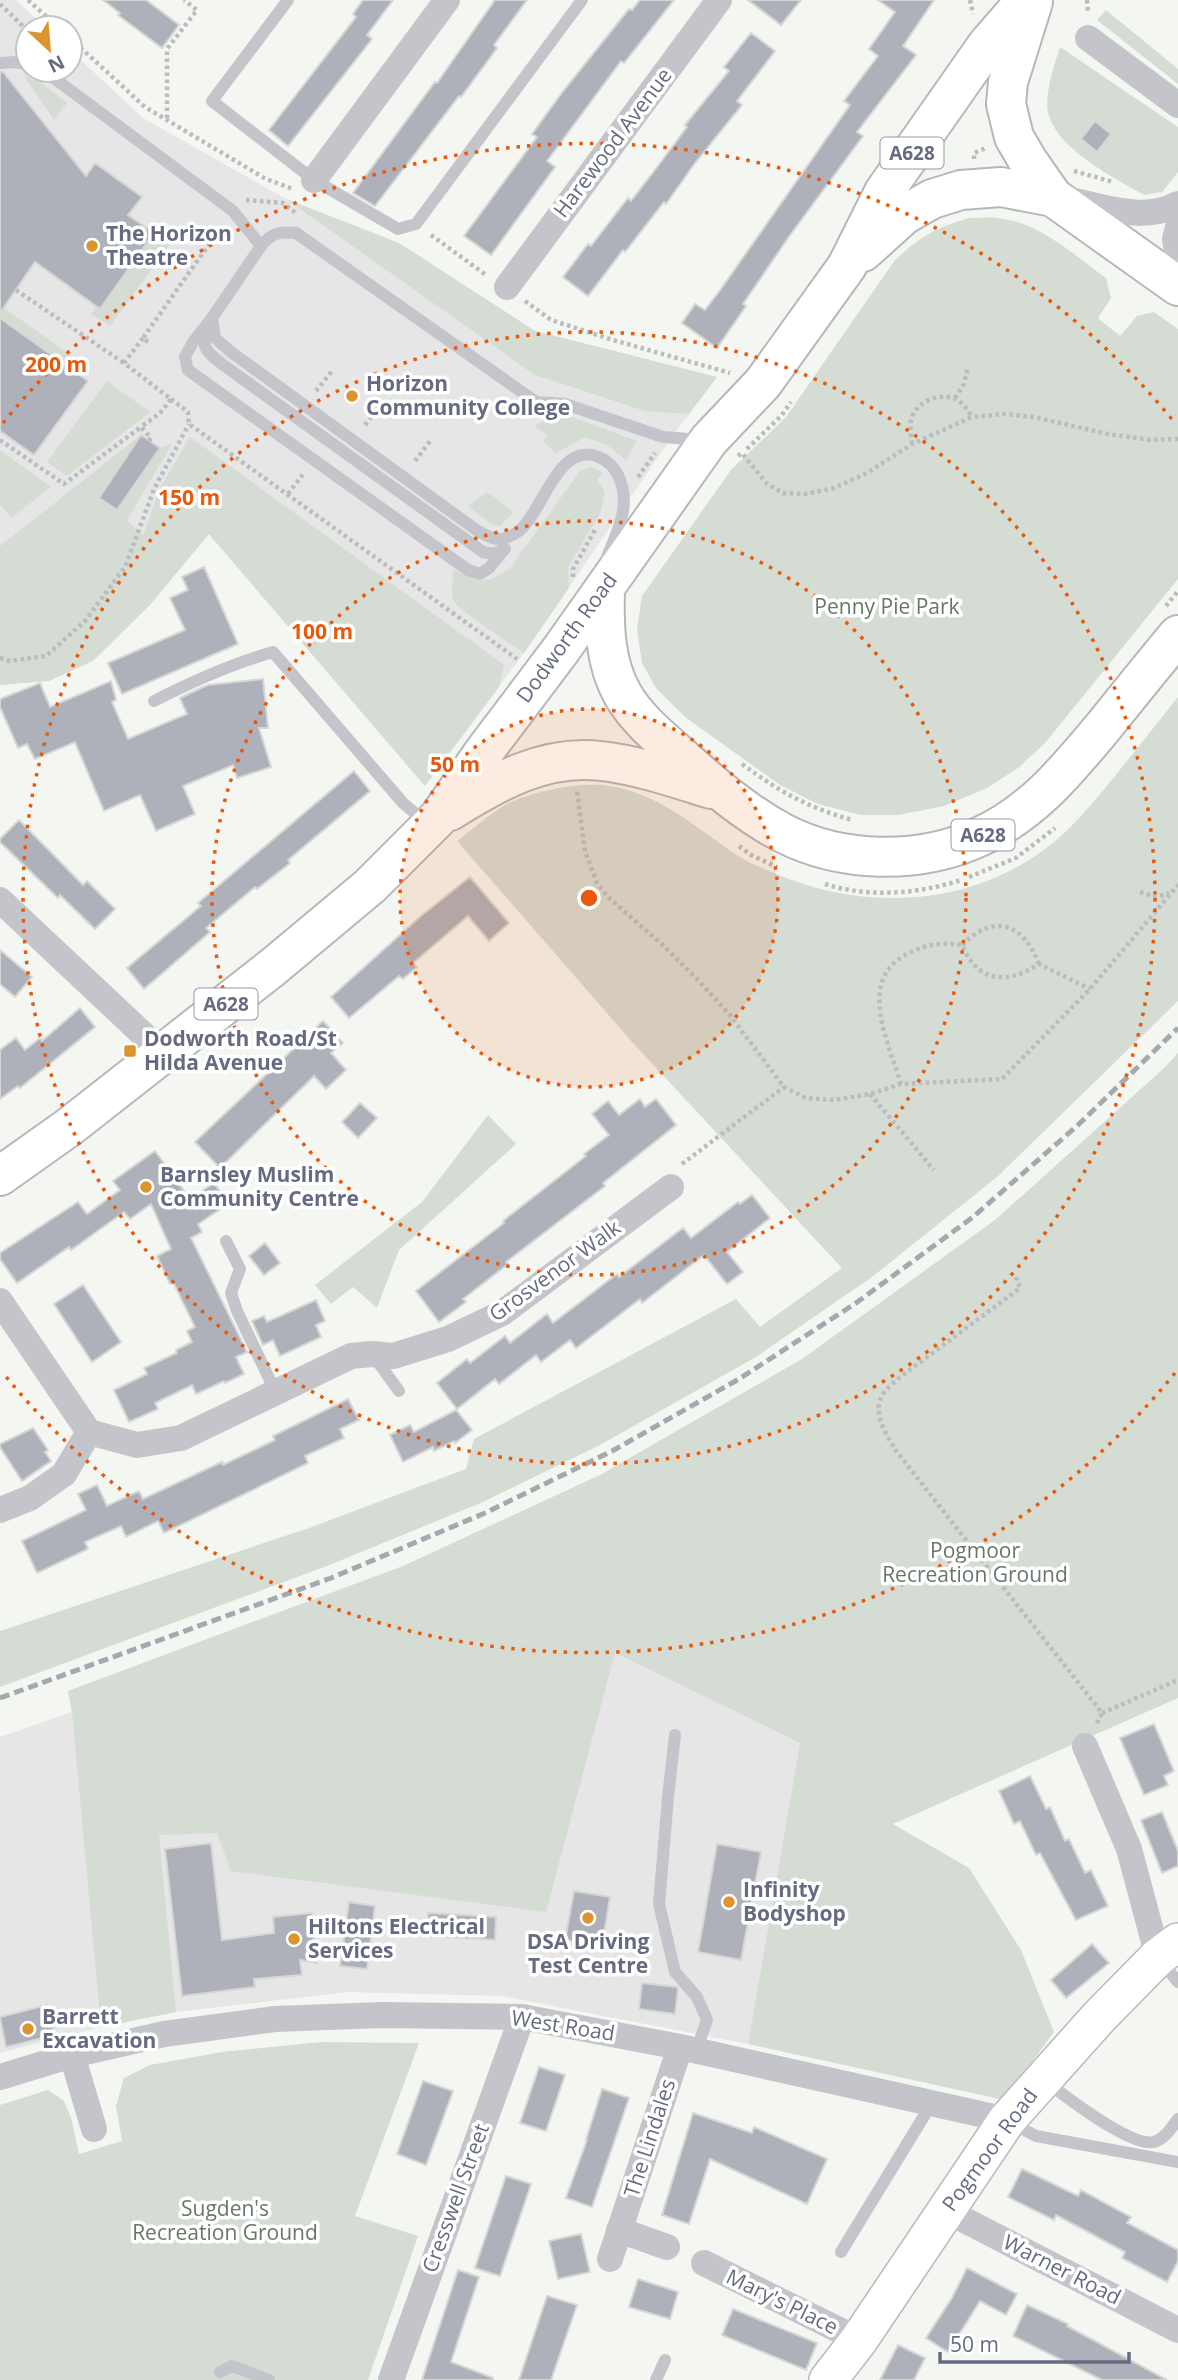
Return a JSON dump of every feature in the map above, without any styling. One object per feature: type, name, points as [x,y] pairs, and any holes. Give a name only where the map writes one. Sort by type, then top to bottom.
[{"type":"highway","name":"Dodworth Road","points":[[0,1176],[69,1127],[273,967],[370,886],[435,822],[595,585],[727,452],[762,383],[848,266],[884,192],[983,21],[1026,0]]},
{"type":"highway","name":"A628","points":[[1033,0],[1008,82],[1006,104],[1014,137],[1028,161],[1060,180],[1178,286]]},
{"type":"highway","name":"A628","points":[[848,266],[904,215],[932,199],[961,190],[1060,180]]},
{"type":"highway","name":"A628","points":[[595,585],[608,656],[623,694],[637,714],[727,775],[783,833],[836,851],[860,855],[909,855],[957,846],[1001,826],[1040,799],[1067,771],[1170,623]]},
{"type":"highway","name":"A628","points":[[435,822],[506,778],[529,769],[572,760],[727,775]]},
{"type":"street","points":[[314,180],[447,0]]},
{"type":"street","name":"Harewood Avenue","points":[[507,287],[719,0]]},
{"type":"street","points":[[1088,38],[1178,105]]},
{"type":"street","points":[[1060,180],[1138,214],[1155,213],[1178,204]]},
{"type":"street","points":[[1178,227],[1175,239],[1178,259]]},
{"type":"street","points":[[0,900],[163,1053]]},
{"type":"street","name":"Grosvenor Walk","points":[[89,1432],[137,1445],[181,1438],[351,1356],[393,1356],[449,1339],[502,1313],[671,1186]]},
{"type":"street","points":[[0,1301],[89,1432],[64,1474],[30,1498],[0,1510]]},
{"type":"street","points":[[1085,1746],[1129,1849],[1171,1961]]},
{"type":"street","name":"Pogmoor Road","points":[[828,2380],[859,2340],[1007,2120],[1042,2079],[1171,1961]]},
{"type":"street","name":"West Road","points":[[0,2077],[72,2055],[164,2034],[275,2020],[382,2015],[522,2017],[688,2049],[1007,2120]]},
{"type":"street","name":"Cresswell Street","points":[[391,2380],[522,2017]]},
{"type":"street","name":"The Lindales","points":[[610,2259],[688,2049]]},
{"type":"street","points":[[72,2055],[94,2129]]},
{"type":"street","name":"Warner Road","points":[[946,2210],[1178,2330]]},
{"type":"street","points":[[620,2230],[667,2247]]},
{"type":"street","name":"Mary's Place","points":[[704,2263],[859,2340]]},
{"type":"lane","points":[[288,0],[212,101],[314,180],[398,229],[416,224],[582,0]]},
{"type":"lane","points":[[62,84],[233,211],[261,246]]},
{"type":"lane","points":[[595,585],[622,519],[625,497],[622,483],[614,468],[604,460],[583,454],[572,459],[561,470],[520,530],[489,568],[480,573],[468,570],[188,370],[185,358],[193,342],[269,236],[281,231],[296,233],[536,402],[565,404],[663,437],[727,452]]},
{"type":"lane","points":[[212,318],[215,338],[231,352],[475,529],[493,540],[505,538],[520,530]]},
{"type":"lane","points":[[212,318],[203,340],[205,350],[222,364],[483,552],[494,554],[503,551]]},
{"type":"lane","points":[[154,701],[240,661],[273,652],[403,803],[435,822]]},
{"type":"lane","points":[[226,1241],[240,1269],[231,1293],[275,1391]]},
{"type":"lane","points":[[372,1354],[399,1391]]},
{"type":"lane","points":[[676,1735],[659,1904],[675,1972],[697,1997],[707,2020],[688,2049]]},
{"type":"lane","points":[[1042,2079],[1100,2122],[1146,2142],[1162,2138],[1178,2119]]},
{"type":"lane","points":[[841,2252],[932,2103]]},
{"type":"lane","points":[[1007,2120],[1036,2136],[1178,2162]]},
{"type":"lane","points":[[656,2380],[665,2360]]},
{"type":"lane","points":[[220,2372],[232,2366],[269,2380]]},
{"type":"path","points":[[28,0],[44,14]]},
{"type":"path","points":[[167,118],[167,49],[197,10],[184,0]]},
{"type":"path","points":[[970,0],[983,21]]},
{"type":"path","points":[[0,4],[14,18]]},
{"type":"path","points":[[84,51],[145,107],[266,179],[291,190],[314,180]]},
{"type":"path","points":[[1060,180],[1074,171],[1110,180],[1119,186]]},
{"type":"path","points":[[124,363],[242,200],[282,204],[305,219]]},
{"type":"path","points":[[416,224],[551,320],[730,373],[723,382]]},
{"type":"path","points":[[0,658],[10,661],[46,656],[85,621],[125,567],[154,489],[189,424],[188,412],[124,363],[16,290]]},
{"type":"path","points":[[143,338],[148,342]]},
{"type":"path","points":[[954,398],[964,384],[968,366]]},
{"type":"path","points":[[316,391],[332,371]]},
{"type":"path","points":[[798,392],[782,415],[727,452],[766,484],[783,493],[806,494],[834,488],[867,474],[912,444],[972,417],[1005,414],[1025,416],[1108,434],[1150,440],[1178,439]]},
{"type":"path","points":[[912,444],[912,416],[917,407],[929,400],[943,396],[954,398],[965,405],[972,417]]},
{"type":"path","points":[[0,440],[64,484],[160,413],[171,399]]},
{"type":"path","points":[[365,425],[379,407]]},
{"type":"path","points":[[189,424],[524,664]]},
{"type":"path","points":[[141,427],[151,438],[149,441]]},
{"type":"path","points":[[622,483],[638,478],[663,437]]},
{"type":"path","points":[[415,461],[430,441]]},
{"type":"path","points":[[595,585],[573,569],[597,527]]},
{"type":"path","points":[[1170,623],[1178,591]]},
{"type":"path","points":[[727,775],[777,790],[817,810],[861,822]]},
{"type":"path","points":[[575,781],[585,851],[597,883],[608,897],[698,980],[729,1014],[784,1087],[806,1098],[834,1100],[870,1094],[901,1084],[1002,1079],[1090,989],[1178,885]]},
{"type":"path","points":[[821,883],[897,893],[938,887],[979,874],[1016,858],[1056,827]]},
{"type":"path","points":[[729,839],[751,855],[781,869]]},
{"type":"path","points":[[1140,892],[1156,897],[1172,892]]},
{"type":"path","points":[[901,1084],[881,1020],[879,999],[889,967],[916,949],[932,944],[962,945],[971,936],[985,929],[999,926],[1012,928],[1023,935],[1032,946],[1039,964],[1090,989]]},
{"type":"path","points":[[962,945],[972,964],[996,978],[1025,974],[1039,964]]},
{"type":"path","points":[[671,1186],[678,1167],[784,1087]]},
{"type":"path","points":[[870,1094],[934,1170]]},
{"type":"path","points":[[1016,1277],[1020,1288],[899,1378],[883,1395],[878,1408],[883,1429],[897,1452],[1102,1713]]},
{"type":"path","points":[[1085,1746],[1102,1713],[1178,1680]]},
{"type":"shaded area","name":"Horizon Community College","points":[[0,0],[16,0],[31,14],[14,14],[14,84],[84,84],[84,63],[143,118],[286,199],[399,243],[535,331],[717,377],[671,438],[524,653],[425,786],[183,504],[143,600],[0,677]]},
{"type":"shaded area","points":[[226,1633],[615,1653],[800,1743],[748,2044],[502,1996],[347,1992],[176,2012],[101,2027],[0,2053],[0,1737],[72,1712],[68,1691]]},
{"type":"green space","points":[[1106,10],[1178,69],[1178,84],[1097,20]]},
{"type":"green space","points":[[1060,47],[1178,127],[1178,172],[1162,192],[1144,195],[1119,181],[1076,152],[1055,129],[1049,116],[1047,100]]},
{"type":"green space","points":[[29,84],[43,84],[67,103],[54,120]]},
{"type":"green space","points":[[286,199],[399,243],[535,331],[717,377],[689,414],[645,411],[535,375]]},
{"type":"green space","name":"Penny Pie Park","points":[[969,218],[997,218],[1041,232],[1106,278],[1111,298],[1098,318],[1120,336],[1137,316],[1154,312],[1178,329],[1178,579],[1045,743],[1018,768],[987,788],[944,806],[898,815],[861,815],[818,804],[780,785],[685,717],[656,688],[642,663],[637,629],[642,596],[731,470],[786,417],[895,260],[929,234]]},
{"type":"green space","points":[[157,229],[173,240],[110,326],[91,314],[96,306],[100,308]]},
{"type":"green space","points":[[0,305],[72,356],[66,365],[0,318]]},
{"type":"green space","points":[[107,381],[150,412],[67,476],[47,462]]},
{"type":"green space","points":[[569,416],[637,441],[626,460],[607,445],[585,437],[556,453],[543,441],[547,435],[534,426],[550,417]]},
{"type":"green space","points":[[141,435],[159,448],[172,444],[127,520],[143,536],[159,490],[190,437],[504,665],[499,687],[425,786],[209,534],[150,605],[93,661],[49,681],[0,685],[0,546]]},
{"type":"green space","points":[[0,450],[51,487],[11,518],[0,504]]},
{"type":"green space","points":[[592,467],[603,473],[597,480],[605,492],[600,514],[568,567],[569,588],[524,653],[455,603],[452,595],[453,569],[476,580],[489,580],[511,567],[580,471]]},
{"type":"green space","points":[[487,492],[514,512],[500,526],[491,524],[468,506]]},
{"type":"green space","points":[[1178,697],[1178,1001],[997,1177],[872,1277],[756,1357],[600,1445],[483,1502],[327,1566],[0,1687],[0,1631],[309,1528],[466,1469],[474,1439],[736,1299],[760,1327],[842,1268],[633,1043],[457,841],[513,801],[556,788],[601,785],[622,788],[660,803],[745,860],[809,886],[882,898],[919,897],[955,891],[990,880],[1023,864],[1054,842],[1093,802]]},
{"type":"green space","name":"Pogmoor Recreation Ground","points":[[1178,1053],[1178,1698],[893,1824],[969,1868],[1021,1950],[1054,2032],[1004,2100],[748,2044],[800,1743],[615,1653],[546,1912],[231,1871],[217,1833],[159,1835],[176,2012],[101,2027],[68,1691],[403,1566],[600,1475],[802,1359],[995,1220]]},
{"type":"green space","points":[[488,1115],[516,1144],[399,1250],[377,1308],[353,1287],[331,1304],[315,1285],[422,1202]]},
{"type":"green space","name":"Sugden's Recreation Ground","points":[[322,2042],[419,2043],[355,2216],[418,2236],[368,2380],[0,2380],[0,2105],[48,2090],[63,2100],[71,2117],[79,2154],[122,2141],[116,2106],[124,2078],[150,2065],[222,2052]]},
{"type":"building","points":[[103,0],[146,0],[179,25],[162,48],[118,15],[120,13]]},
{"type":"building","points":[[363,0],[393,0],[367,35],[372,39],[288,146],[269,130],[356,17],[353,14]]},
{"type":"building","points":[[495,0],[527,0],[494,45],[497,48],[461,97],[459,96],[375,206],[353,193],[435,82],[437,83]]},
{"type":"building","points":[[640,0],[674,0],[624,63],[621,61],[547,161],[555,167],[491,255],[464,236],[537,137],[532,134],[564,90],[629,9],[632,10]]},
{"type":"building","points":[[748,0],[801,0],[781,25]]},
{"type":"building","points":[[878,0],[934,0],[903,46],[916,55],[857,132],[863,136],[788,238],[717,348],[682,323],[695,304],[705,310],[850,105],[844,101],[878,56],[869,49],[895,12]]},
{"type":"building","points":[[751,33],[775,51],[737,101],[742,105],[666,204],[664,202],[625,252],[623,250],[588,296],[563,277],[588,244],[591,246],[628,198],[631,201],[658,166],[687,127],[685,125],[729,71],[724,67]]},
{"type":"building","points":[[0,72],[3,72],[86,176],[95,163],[142,197],[128,215],[154,233],[100,309],[35,262],[0,313]]},
{"type":"building","points":[[1095,121],[1111,134],[1097,152],[1081,139]]},
{"type":"building","points":[[0,318],[88,381],[34,455],[0,431]]},
{"type":"building","points":[[141,435],[160,448],[117,510],[99,498]]},
{"type":"building","points":[[204,567],[238,644],[122,694],[108,663],[185,630],[170,598],[188,590],[182,577]]},
{"type":"building","points":[[263,679],[268,728],[259,728],[271,767],[237,778],[233,765],[183,786],[195,814],[156,831],[140,795],[104,811],[75,742],[35,759],[27,744],[18,748],[0,707],[0,699],[40,683],[50,707],[111,681],[116,700],[112,702],[128,739],[187,714],[180,698],[201,688]]},
{"type":"building","points":[[354,771],[370,791],[288,860],[290,863],[257,889],[255,887],[206,928],[210,932],[144,989],[127,968],[201,906],[198,903]]},
{"type":"building","points":[[19,820],[83,885],[87,881],[115,909],[95,929],[60,895],[58,898],[0,842]]},
{"type":"building","points":[[470,877],[509,923],[489,941],[468,916],[413,963],[417,967],[403,979],[399,976],[349,1018],[331,997],[421,916]]},
{"type":"building","points":[[0,950],[32,977],[15,997],[0,984]]},
{"type":"building","points":[[80,1008],[95,1027],[20,1088],[18,1086],[0,1099],[0,1050],[16,1038],[25,1050],[40,1038],[42,1041]]},
{"type":"building","points":[[323,1021],[343,1043],[331,1053],[346,1070],[326,1089],[314,1076],[220,1168],[195,1142]]},
{"type":"building","points":[[640,1099],[645,1107],[656,1099],[676,1125],[603,1183],[605,1186],[506,1262],[508,1264],[463,1299],[466,1302],[439,1322],[416,1291],[504,1223],[503,1221],[609,1135],[592,1114],[608,1101],[619,1115]]},
{"type":"building","points":[[360,1103],[377,1118],[358,1138],[342,1122]]},
{"type":"building","points":[[155,1151],[190,1199],[214,1183],[228,1204],[198,1224],[202,1232],[191,1238],[247,1352],[236,1357],[244,1374],[196,1394],[192,1385],[155,1403],[158,1409],[129,1422],[114,1390],[147,1374],[144,1368],[177,1353],[176,1350],[192,1342],[187,1331],[195,1327],[157,1256],[171,1249],[151,1204],[130,1219],[124,1212],[71,1250],[69,1247],[17,1283],[0,1259],[0,1253],[78,1202],[87,1214],[120,1190],[113,1181]]},
{"type":"building","points":[[752,1195],[770,1218],[727,1252],[743,1272],[727,1284],[704,1255],[642,1303],[640,1299],[576,1348],[570,1340],[541,1362],[536,1355],[499,1384],[495,1379],[457,1409],[437,1383],[467,1359],[470,1363],[505,1336],[510,1343],[547,1314],[553,1323],[683,1228],[691,1238],[738,1202],[740,1204]]},
{"type":"building","points":[[265,1243],[280,1263],[264,1275],[249,1256]]},
{"type":"building","points":[[83,1285],[121,1342],[92,1362],[54,1304]]},
{"type":"building","points":[[316,1300],[325,1321],[316,1325],[321,1337],[280,1356],[273,1340],[263,1345],[252,1321],[264,1316],[267,1322]]},
{"type":"building","points":[[348,1399],[359,1420],[340,1429],[344,1438],[305,1456],[308,1463],[164,1533],[158,1521],[126,1537],[121,1526],[85,1542],[88,1549],[37,1573],[22,1541],[86,1510],[78,1494],[97,1485],[107,1506],[139,1491],[143,1499],[275,1440],[273,1436]]},
{"type":"building","points":[[456,1410],[472,1430],[455,1443],[454,1441],[434,1451],[433,1447],[403,1462],[390,1435],[410,1425],[414,1432]]},
{"type":"building","points":[[33,1428],[48,1450],[45,1452],[51,1461],[22,1481],[0,1444]]},
{"type":"building","points":[[1154,1724],[1174,1771],[1164,1776],[1168,1785],[1144,1795],[1120,1738]]},
{"type":"building","points":[[1030,1776],[1046,1809],[1050,1807],[1065,1841],[1069,1839],[1085,1873],[1091,1870],[1108,1906],[1076,1920],[1040,1853],[1036,1855],[1020,1821],[1014,1824],[999,1791]]},
{"type":"building","points":[[1162,1812],[1178,1851],[1178,1866],[1162,1873],[1141,1820]]},
{"type":"building","points":[[211,1843],[222,1940],[274,1933],[273,1917],[312,1913],[316,1963],[300,1960],[302,1975],[254,1979],[255,1987],[182,1996],[165,1849]]},
{"type":"building","name":"Infinity Bodyshop","points":[[717,1844],[761,1852],[741,1960],[698,1952]]},
{"type":"building","name":"DSA Driving Test Centre","points":[[574,1891],[610,1897],[602,1946],[565,1940]]},
{"type":"building","points":[[349,1902],[375,1906],[367,1969],[340,1966]]},
{"type":"building","points":[[428,1913],[496,1917],[495,1940],[427,1936]]},
{"type":"building","points":[[1092,1944],[1109,1963],[1066,1998],[1051,1980]]},
{"type":"building","points":[[642,1983],[677,1987],[675,2014],[639,2009]]},
{"type":"building","name":"Barrett Excavation","points":[[47,2005],[55,2035],[6,2047],[0,2017]]},
{"type":"building","points":[[539,2067],[565,2075],[546,2131],[520,2123]]},
{"type":"building","points":[[423,2081],[453,2091],[426,2165],[397,2154]]},
{"type":"building","points":[[602,2089],[629,2098],[592,2207],[566,2198]]},
{"type":"building","points":[[693,2113],[752,2133],[754,2127],[827,2159],[807,2204],[710,2159],[689,2224],[662,2215]]},
{"type":"building","points":[[1022,2169],[1078,2196],[1081,2190],[1131,2217],[1127,2223],[1178,2250],[1178,2261],[1167,2282],[1122,2258],[1125,2252],[1090,2233],[1056,2215],[1054,2220],[1008,2197]]},
{"type":"building","points":[[506,2176],[531,2184],[500,2276],[475,2268]]},
{"type":"building","points":[[581,2234],[590,2272],[558,2279],[549,2241]]},
{"type":"building","points":[[967,2268],[1017,2294],[1006,2315],[980,2301],[948,2352],[926,2338],[952,2298]]},
{"type":"building","points":[[458,2270],[479,2277],[451,2362],[493,2380],[422,2380]]},
{"type":"building","points":[[638,2279],[678,2292],[670,2319],[629,2307]]},
{"type":"building","points":[[547,2296],[577,2305],[551,2380],[519,2380]]},
{"type":"building","points":[[1027,2305],[1068,2324],[1067,2326],[1167,2380],[1102,2380],[1013,2336]]},
{"type":"building","points":[[733,2309],[817,2343],[806,2370],[722,2335]]},
{"type":"building","points":[[898,2345],[925,2358],[914,2380],[880,2380]]},
{"type":"railway","points":[[0,1698],[331,1578],[485,1513],[614,1450],[739,1379],[856,1303],[973,1217],[1078,1125],[1178,1028]]},
{"type":"place","name":"The Horizon Theatre","points":[[92,246]]},
{"type":"place","name":"Horizon Community College","points":[[352,396]]},
{"type":"place","name":"Dodworth Road/St Hilda Avenue","points":[[130,1051]]},
{"type":"place","name":"Barnsley Muslim Community Centre","points":[[146,1187]]},
{"type":"place","name":"Infinity Bodyshop","points":[[729,1902]]},
{"type":"place","name":"DSA Driving Test Centre","points":[[588,1918]]},
{"type":"place","name":"Hiltons Electrical Services","points":[[294,1939]]},
{"type":"place","name":"Barrett Excavation","points":[[28,2029]]}]
